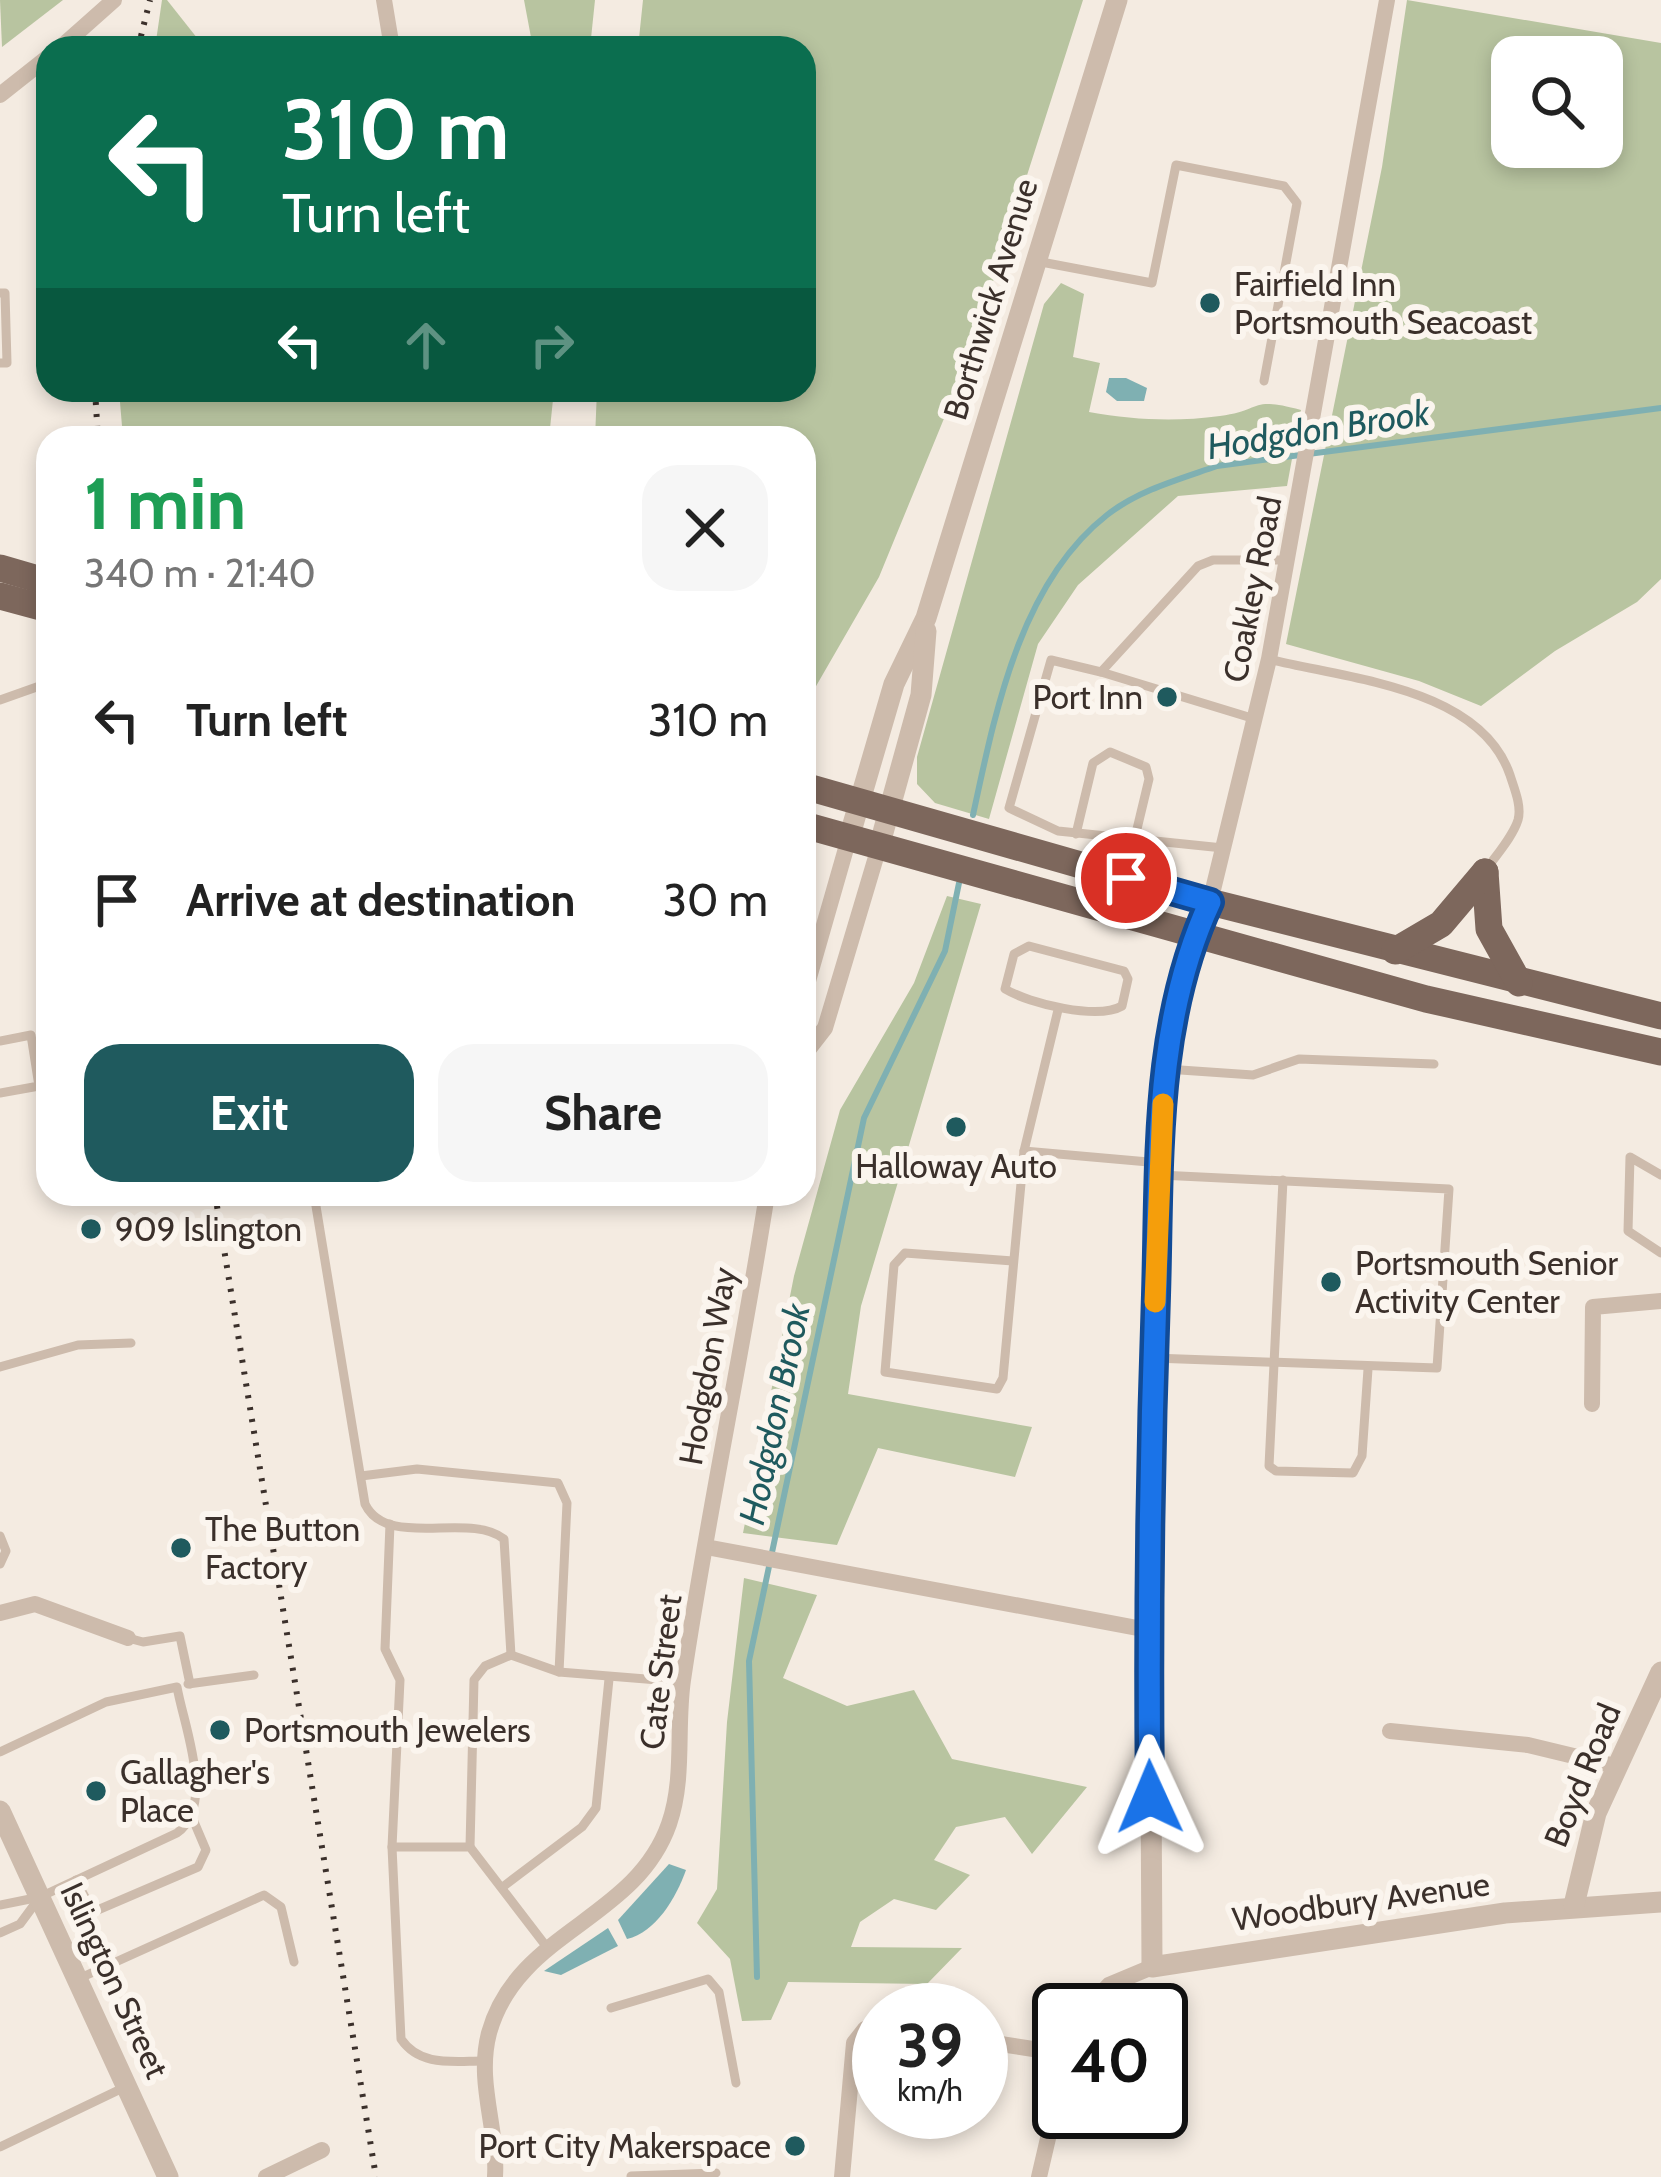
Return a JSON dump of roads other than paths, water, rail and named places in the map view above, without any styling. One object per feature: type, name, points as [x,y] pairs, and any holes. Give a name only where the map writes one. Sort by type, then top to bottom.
[{"type":"main road","points":[[0,568],[36,578]]},
{"type":"main road","points":[[0,596],[36,606]]},
{"type":"main road","points":[[816,789],[1210,902],[1661,1016]]},
{"type":"main road","points":[[816,828],[1426,999],[1661,1052]]},
{"type":"main road","points":[[1395,951],[1441,924],[1485,872]]},
{"type":"main road","points":[[1485,872],[1489,929],[1519,983]]},
{"type":"main road","points":[[1591,1036],[1661,1071]]},
{"type":"street","points":[[74,36],[114,0]]},
{"type":"street","points":[[384,0],[390,36]]},
{"type":"street","name":"Borthwick Avenue","points":[[849,838],[894,684],[926,618],[1117,0]]},
{"type":"street","name":"Coakley Road","points":[[1210,902],[1257,720],[1388,0]]},
{"type":"street","points":[[0,95],[36,67]]},
{"type":"street","name":"Borthwick Avenue","points":[[879,847],[921,695],[926,618]]},
{"type":"street","points":[[816,953],[849,838]]},
{"type":"street","points":[[816,1040],[825,1028],[879,847]]},
{"type":"street","points":[[1152,1966],[1148,1630],[1160,1169],[1166,1069],[1195,935],[1210,902]]},
{"type":"street","name":"Hodgdon Way","points":[[706,1547],[764,1206]]},
{"type":"street","points":[[1592,1404],[1593,1307],[1661,1301]]},
{"type":"street","points":[[706,1547],[1148,1630]]},
{"type":"street","name":"Cate Street","points":[[495,2177],[483,2061],[506,1994],[546,1946],[622,1896],[663,1840],[679,1782],[683,1682],[706,1547]]},
{"type":"street","points":[[0,1613],[35,1604],[128,1638]]},
{"type":"street","name":"Boyd Road","points":[[1574,1905],[1584,1848],[1615,1766],[1661,1672]]},
{"type":"street","points":[[1390,1731],[1528,1745],[1615,1766]]},
{"type":"street","name":"Islington Street","points":[[0,1811],[168,2177]]},
{"type":"street","name":"Woodbury Avenue","points":[[1113,1983],[1152,1966],[1574,1905],[1661,1902]]},
{"type":"street","points":[[842,2177],[852,2065]]},
{"type":"street","points":[[1039,2177],[1048,2139]]},
{"type":"street","points":[[266,2177],[322,2150]]},
{"type":"lane","points":[[1036,261],[1152,283],[1176,165],[1284,186],[1297,203],[1264,381]]},
{"type":"lane","points":[[0,293],[5,293],[7,363],[0,363]]},
{"type":"lane","points":[[1101,672],[1198,566],[1214,560],[1288,560]]},
{"type":"lane","points":[[1269,659],[1410,695],[1481,729],[1506,765],[1519,811],[1517,823],[1485,872]]},
{"type":"lane","points":[[1226,849],[1076,834],[1031,823],[1009,808],[1052,660],[1257,720]]},
{"type":"lane","points":[[0,700],[36,687]]},
{"type":"lane","points":[[1076,834],[1093,763],[1110,752],[1146,767],[1149,779],[1117,913]]},
{"type":"lane","points":[[1029,946],[1124,971],[1128,979],[1119,1010],[1058,1010],[1005,988],[1020,948],[1029,946]]},
{"type":"lane","points":[[1013,1262],[905,1253],[894,1265],[885,1372],[997,1389],[1013,1262],[1024,1151],[1058,1010]]},
{"type":"lane","points":[[0,1041],[31,1035],[36,1063]]},
{"type":"lane","points":[[1166,1069],[1253,1075],[1300,1059],[1434,1064]]},
{"type":"lane","points":[[0,1093],[36,1087]]},
{"type":"lane","points":[[1024,1151],[1283,1180],[1449,1189],[1437,1368],[1154,1358]]},
{"type":"lane","points":[[1661,1175],[1630,1157],[1628,1231],[1661,1252]]},
{"type":"lane","points":[[1283,1180],[1268,1466],[1337,1476],[1353,1473],[1362,1456],[1368,1369]]},
{"type":"lane","points":[[316,1206],[368,1510],[390,1524],[486,1530],[504,1539],[511,1654]]},
{"type":"lane","points":[[0,1367],[78,1345],[131,1343]]},
{"type":"lane","points":[[361,1476],[417,1468],[558,1484],[567,1503],[559,1672]]},
{"type":"lane","points":[[390,1524],[385,1649],[400,1680],[392,1847],[401,2039],[410,2053],[426,2060],[483,2061]]},
{"type":"lane","points":[[0,1536],[6,1551],[0,1564]]},
{"type":"lane","points":[[128,1638],[143,1642],[180,1636],[190,1684]]},
{"type":"lane","points":[[546,1946],[470,1847],[474,1680],[485,1666],[511,1654],[559,1672],[683,1682]]},
{"type":"lane","points":[[0,1752],[106,1702],[254,1675]]},
{"type":"lane","points":[[503,1886],[582,1827],[596,1808],[609,1679]]},
{"type":"lane","points":[[76,1880],[93,1912],[198,1867],[206,1850],[192,1817],[196,1793],[177,1687]]},
{"type":"lane","points":[[0,1905],[40,1897],[177,1832],[192,1817]]},
{"type":"lane","points":[[392,1847],[470,1847]]},
{"type":"lane","points":[[78,1979],[264,1894],[281,1907],[293,1962]]},
{"type":"lane","points":[[0,1933],[20,1924],[40,1897]]},
{"type":"lane","points":[[611,2008],[708,1979],[719,1992],[736,2083]]},
{"type":"lane","points":[[0,2146],[127,2086]]},
{"type":"lane","points":[[631,2176],[716,2173]]},
{"type":"water","points":[[1109,378],[1126,378],[1147,388],[1144,401],[1117,401],[1106,392]]},
{"type":"water","points":[[669,1864],[686,1870],[677,1892],[656,1921],[627,1939],[618,1920]]},
{"type":"water","points":[[608,1928],[618,1946],[561,1975],[544,1971]]},
{"type":"waterway","name":"Hodgdon Brook","points":[[973,815],[1002,693],[1032,613],[1077,543],[1119,506],[1217,466],[1661,408]]},
{"type":"waterway","name":"Hodgdon Brook","points":[[757,1977],[749,1661],[864,1118],[945,951],[959,883]]},
{"type":"railway","points":[[141,36],[150,0]]},
{"type":"railway","points":[[96,402],[97,426]]},
{"type":"railway","points":[[217,1206],[376,2177]]},
{"type":"place","name":"Fairfield Inn Portsmouth Seacoast","points":[[1210,303]]},
{"type":"place","name":"Port Inn","points":[[1167,697]]},
{"type":"place","name":"Halloway Auto","points":[[956,1127]]},
{"type":"place","name":"909 Islington","points":[[91,1229]]},
{"type":"place","name":"Portsmouth Senior Activity Center","points":[[1331,1282]]},
{"type":"place","name":"The Button Factory","points":[[181,1548]]},
{"type":"place","name":"Portsmouth Jewelers","points":[[220,1730]]},
{"type":"place","name":"Gallagher's Place","points":[[96,1791]]},
{"type":"place","name":"Port City Makerspace","points":[[795,2146]]}]
